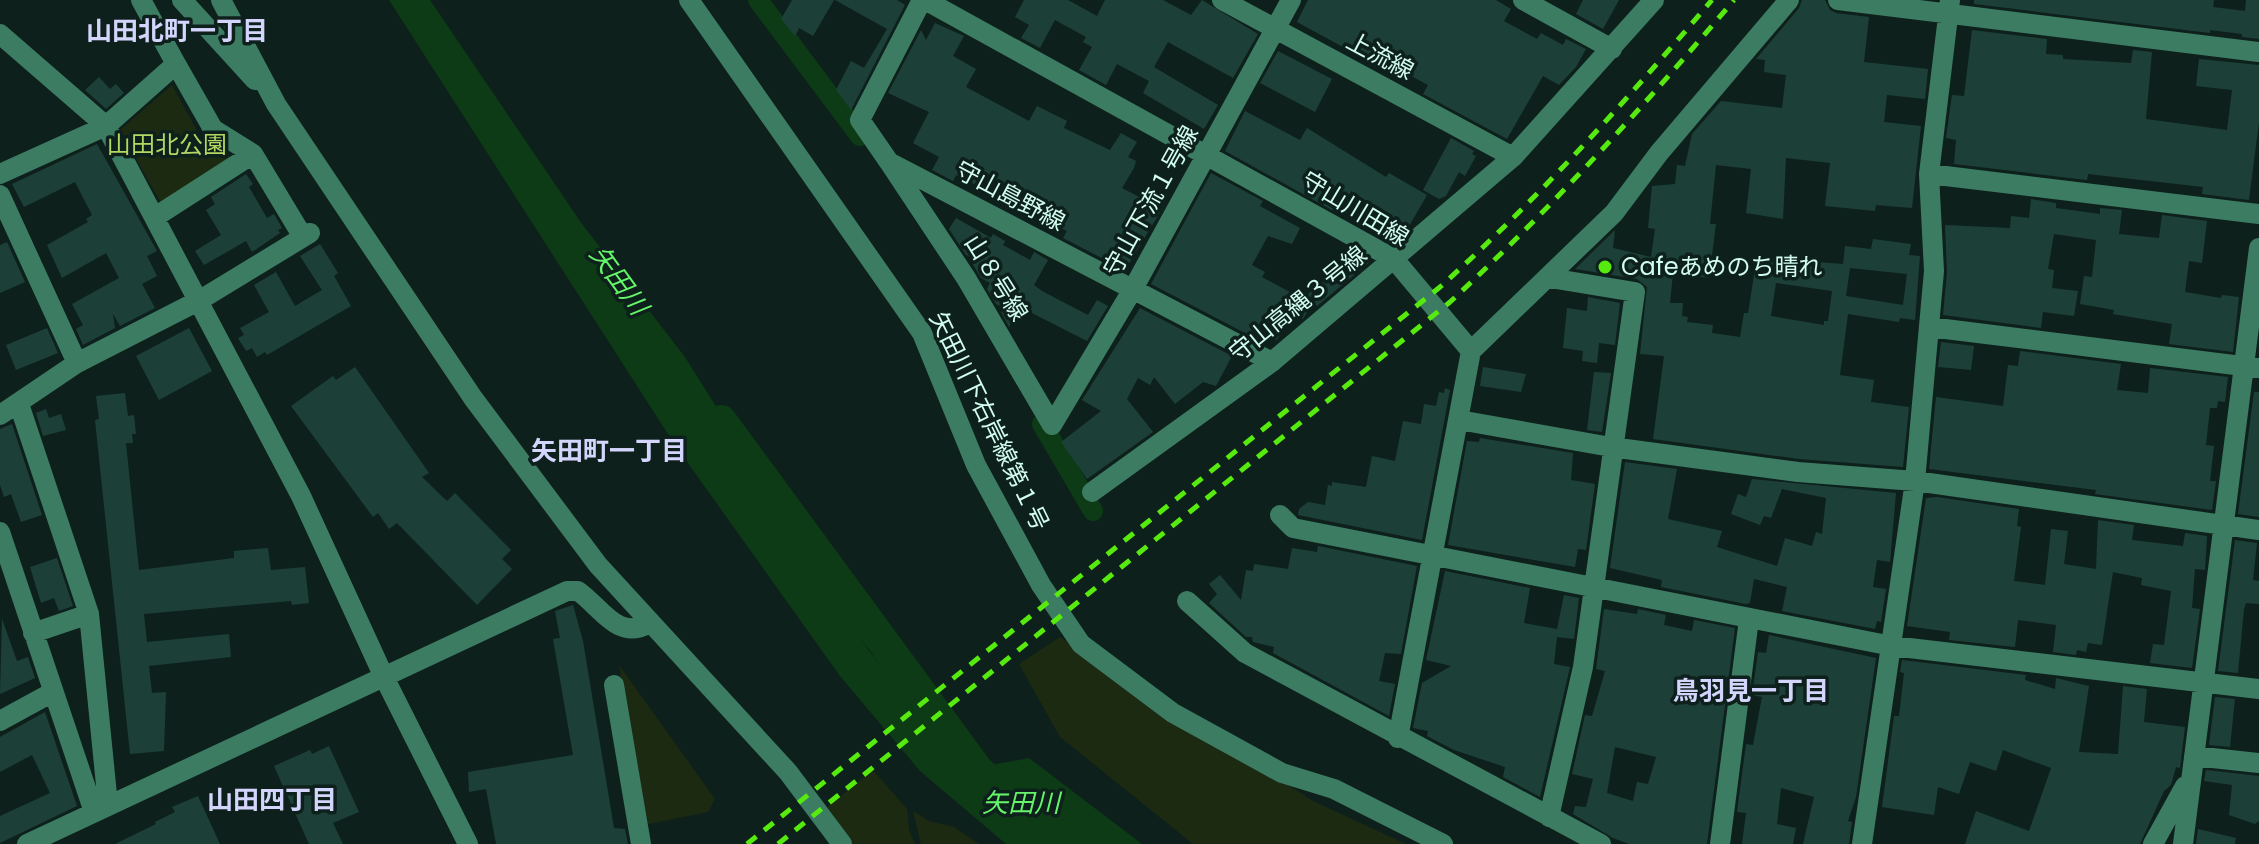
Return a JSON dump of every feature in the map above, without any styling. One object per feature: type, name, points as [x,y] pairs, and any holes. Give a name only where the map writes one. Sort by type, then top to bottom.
[{"type":"street","points":[[0,415],[77,363],[200,300],[306,235],[253,154],[213,129],[141,0]]},
{"type":"street","points":[[182,0],[276,104]]},
{"type":"street","points":[[221,0],[276,104],[473,398],[598,565],[648,624],[788,772],[842,844]]},
{"type":"street","name":"矢田川下右岸線第１号","points":[[689,0],[922,333],[976,465],[1041,585],[1081,644],[1173,713],[1241,751],[1282,773],[1334,789],[1443,844]]},
{"type":"street","name":"守山川田線","points":[[924,0],[1207,153],[1394,259],[1471,351]]},
{"type":"street","name":"守山島野線","points":[[924,0],[860,120],[889,162],[1272,362]]},
{"type":"street","name":"上流線","points":[[1222,0],[1513,157]]},
{"type":"street","name":"守山下流１号線","points":[[1052,425],[1133,289],[1291,0]]},
{"type":"street","points":[[1523,0],[1612,49]]},
{"type":"street","name":"守山高縄３号線","points":[[1092,492],[1272,362],[1513,157],[1654,0]]},
{"type":"street","points":[[1398,738],[1435,557],[1471,351],[1614,213],[1659,153],[1789,0]]},
{"type":"street","points":[[1838,0],[1949,7],[2259,52]]},
{"type":"street","points":[[1862,844],[1915,481],[1934,271],[1929,174],[1949,7]]},
{"type":"street","points":[[0,34],[106,126],[301,496],[384,677],[468,844]]},
{"type":"street","points":[[0,174],[106,126],[176,64]]},
{"type":"street","points":[[155,217],[253,154]]},
{"type":"street","name":"山８号線","points":[[889,162],[966,278],[1052,425]]},
{"type":"street","points":[[1929,174],[2259,214]]},
{"type":"street","points":[[0,195],[77,363]]},
{"type":"street","points":[[2183,844],[2189,779],[2251,367],[2259,248]]},
{"type":"street","points":[[1549,817],[1583,667],[1611,447],[1635,292],[1550,278]]},
{"type":"street","points":[[1929,327],[2251,367]]},
{"type":"street","points":[[19,404],[89,614],[101,809]]},
{"type":"street","points":[[1459,420],[1611,447],[1798,472],[1915,481],[2259,530]]},
{"type":"street","points":[[1280,515],[1293,528],[1892,646],[2259,689]]},
{"type":"street","points":[[0,532],[53,692],[101,809]]},
{"type":"street","points":[[27,844],[573,590],[624,629],[634,630],[648,624]]},
{"type":"street","points":[[1187,601],[1245,653],[1398,738],[1601,844]]},
{"type":"street","points":[[33,633],[89,614]]},
{"type":"street","points":[[1720,844],[1749,619]]},
{"type":"street","points":[[614,685],[641,844]]},
{"type":"street","points":[[0,721],[53,692]]},
{"type":"street","points":[[2194,756],[2259,763]]},
{"type":"street","points":[[2153,844],[2189,779]]},
{"type":"green space","name":"山田北公園","points":[[172,85],[203,142],[234,159],[161,203],[120,130]]},
{"type":"green space","points":[[1060,637],[1313,801],[1406,844],[1193,844],[1060,737],[1019,664]]},
{"type":"green space","points":[[619,665],[715,799],[708,812],[648,824]]},
{"type":"green space","points":[[873,770],[907,809],[909,830],[915,844],[852,844],[827,807]]},
{"type":"green space","points":[[913,811],[929,821],[954,827],[979,844],[921,844]]},
{"type":"water","name":"矢田川","points":[[389,0],[430,0],[582,224],[685,357],[869,651],[969,769],[1029,758],[1142,844],[1006,844],[920,771],[840,676],[675,445]]},
{"type":"building","points":[[792,0],[834,0],[813,36],[799,28],[795,36],[781,19]]},
{"type":"building","points":[[835,0],[897,0],[905,5],[851,110],[836,90],[851,61],[864,68],[887,29]]},
{"type":"building","points":[[1024,0],[1068,0],[1097,16],[1105,0],[1163,0],[1191,15],[1202,0],[1258,34],[1233,78],[1168,42],[1154,67],[1218,105],[1204,129],[1143,93],[1149,81],[1117,64],[1106,85],[1079,70],[1092,47],[1083,42],[1086,37],[1055,20],[1040,48],[1021,38],[1029,25],[1015,17]]},
{"type":"building","points":[[1308,0],[1496,0],[1511,9],[1504,21],[1537,39],[1541,33],[1563,45],[1566,39],[1586,49],[1576,67],[1559,85],[1543,76],[1507,139],[1423,94],[1428,85],[1380,59],[1376,65],[1297,22]]},
{"type":"building","points":[[1583,0],[1619,0],[1603,29],[1576,14]]},
{"type":"building","points":[[1802,0],[1825,0],[1830,10],[1836,13],[1869,17],[1864,62],[1928,69],[1925,99],[1887,95],[1884,122],[1921,126],[1912,208],[1876,205],[1875,211],[1825,206],[1830,163],[1786,158],[1783,219],[1746,213],[1751,169],[1716,165],[1710,224],[1716,224],[1709,278],[1673,273],[1670,303],[1683,303],[1682,316],[1688,317],[1687,322],[1713,325],[1712,333],[1740,337],[1744,313],[1748,313],[1756,263],[1761,264],[1761,258],[1843,264],[1845,246],[1871,249],[1873,239],[1911,244],[1909,255],[1920,256],[1915,320],[1900,318],[1899,322],[1848,314],[1840,375],[1874,380],[1871,402],[1909,407],[1903,467],[1799,459],[1653,439],[1664,356],[1640,354],[1647,287],[1637,279],[1575,269],[1615,230],[1613,248],[1651,257],[1655,229],[1648,228],[1652,186],[1675,184],[1677,165],[1685,166],[1692,134],[1721,101],[1782,108],[1786,75],[1764,72],[1765,60],[1756,59],[1799,8]],"holes":[[[1850,268],[1907,274],[1903,305],[1846,296]],[[1776,283],[1832,291],[1828,321],[1824,321],[1824,325],[1771,316]]]},
{"type":"building","points":[[1974,0],[2214,0],[2213,7],[2245,11],[2246,0],[2259,0],[2259,39],[2210,30],[2210,33],[1974,4]]},
{"type":"building","points":[[935,23],[964,36],[953,56],[976,69],[966,87],[1029,121],[1037,106],[1067,121],[1064,128],[1110,150],[1121,133],[1137,142],[1128,157],[1136,161],[1134,168],[1122,188],[1162,209],[1125,270],[1063,238],[1067,231],[1044,219],[1046,209],[1021,196],[1016,205],[956,175],[953,181],[932,170],[939,157],[913,143],[929,112],[888,93],[921,30],[926,40]]},
{"type":"building","points":[[1972,30],[2047,39],[2046,54],[2063,55],[2063,59],[2131,63],[2133,50],[2152,52],[2146,119],[2227,130],[2232,90],[2196,86],[2199,59],[2259,65],[2259,122],[2249,200],[2202,194],[2203,187],[2088,174],[2087,180],[1954,164],[1956,140],[1946,138],[1952,95],[1964,96]]},
{"type":"building","points":[[1278,51],[1332,79],[1315,112],[1260,83]]},
{"type":"building","points":[[99,77],[110,89],[116,84],[124,93],[106,109],[85,90]]},
{"type":"building","points":[[1245,111],[1300,140],[1307,128],[1386,177],[1389,173],[1427,195],[1408,228],[1351,191],[1339,214],[1225,151]]},
{"type":"building","points":[[1451,138],[1474,151],[1472,154],[1476,156],[1465,176],[1459,172],[1446,196],[1439,199],[1423,190]]},
{"type":"building","points":[[97,144],[157,251],[147,256],[157,276],[142,284],[155,308],[120,326],[113,314],[115,328],[83,345],[76,329],[83,325],[72,304],[119,278],[106,253],[62,278],[47,245],[88,222],[86,219],[92,215],[75,182],[24,207],[12,184]]},
{"type":"building","points":[[1211,173],[1263,201],[1260,206],[1300,228],[1292,244],[1268,236],[1252,265],[1265,272],[1262,277],[1312,304],[1303,319],[1293,313],[1277,340],[1271,337],[1266,344],[1151,284]]},
{"type":"building","points":[[246,174],[253,184],[249,187],[267,218],[274,214],[282,228],[278,230],[280,233],[252,252],[246,241],[204,265],[195,251],[221,235],[206,210],[215,204],[211,197]]},
{"type":"building","points":[[2031,199],[2056,203],[2056,208],[2100,214],[2100,208],[2122,210],[2119,234],[2159,238],[2162,215],[2207,221],[2202,263],[2189,261],[2185,292],[2221,298],[2222,295],[2239,297],[2233,352],[2169,344],[2172,324],[2113,314],[2114,310],[2080,304],[2084,276],[2092,277],[2096,240],[2054,234],[2048,269],[2054,270],[2052,288],[2078,291],[2074,316],[2043,312],[2041,328],[1943,315],[1947,272],[1945,225],[2010,228],[2011,216],[2029,218]]},
{"type":"building","points":[[956,218],[991,238],[993,234],[1005,241],[1003,245],[1030,260],[1034,252],[1048,260],[1034,285],[1042,291],[1088,315],[1097,300],[1108,306],[1087,341],[1022,308],[1009,327],[1001,312],[1004,308],[996,304],[987,289],[990,283],[981,278],[972,263],[975,259],[966,255],[949,229]]},
{"type":"building","points":[[7,242],[25,282],[0,293],[0,245]]},
{"type":"building","points":[[320,244],[338,273],[334,276],[351,306],[267,355],[265,352],[257,357],[252,348],[246,351],[238,338],[244,335],[240,328],[269,312],[254,285],[276,272],[295,306],[322,290],[300,256]]},
{"type":"building","points":[[1357,254],[1371,261],[1317,306],[1307,295]]},
{"type":"building","points":[[1588,297],[1620,303],[1615,345],[1599,343],[1597,363],[1582,361],[1583,351],[1563,348],[1567,308],[1587,311]]},
{"type":"building","points":[[1140,308],[1232,356],[1216,386],[1203,382],[1175,404],[1154,377],[1150,385],[1138,378],[1127,399],[1153,432],[1087,479],[1061,442],[1101,411],[1082,400]]},
{"type":"building","points":[[47,328],[58,353],[16,370],[6,345]]},
{"type":"building","points":[[189,328],[212,371],[159,400],[136,356]]},
{"type":"building","points":[[1941,342],[1974,346],[1971,370],[1938,367]]},
{"type":"building","points":[[2020,351],[2121,364],[2117,390],[2148,393],[2150,368],[2228,377],[2225,402],[2218,401],[2217,408],[2210,408],[2206,445],[2214,446],[2210,481],[2216,481],[2212,510],[2095,494],[2096,490],[1929,469],[1936,397],[2003,406],[2008,365],[2018,366]]},
{"type":"building","points":[[355,367],[429,473],[422,477],[447,501],[455,493],[511,550],[502,559],[512,569],[477,605],[397,523],[389,529],[378,513],[373,517],[291,406],[333,376],[336,380]]},
{"type":"building","points":[[1483,367],[1526,374],[1521,392],[1480,386]]},
{"type":"building","points":[[1594,372],[1611,373],[1602,432],[1587,430]]},
{"type":"building","points":[[1445,388],[1450,390],[1422,540],[1298,515],[1299,509],[1308,502],[1325,505],[1328,485],[1332,486],[1332,482],[1366,487],[1372,456],[1395,461],[1403,421],[1421,424],[1424,404],[1436,406],[1439,392],[1444,393]]},
{"type":"building","points":[[2254,392],[2259,392],[2259,517],[2238,514]]},
{"type":"building","points":[[125,393],[128,416],[134,415],[136,434],[132,434],[133,443],[126,443],[139,570],[234,558],[234,551],[268,548],[271,570],[305,567],[309,603],[292,605],[291,601],[144,614],[147,642],[229,634],[231,657],[149,666],[152,693],[166,692],[164,751],[130,754],[95,420],[99,419],[96,396]]},
{"type":"building","points":[[46,409],[49,418],[61,414],[66,430],[43,436],[36,413]]},
{"type":"building","points":[[12,424],[42,515],[21,522],[11,494],[4,497],[0,485],[0,429]]},
{"type":"building","points":[[1480,438],[1573,453],[1571,480],[1595,484],[1586,550],[1578,549],[1575,567],[1448,545],[1467,441],[1479,442]]},
{"type":"building","points":[[1625,462],[1677,469],[1668,519],[1722,531],[1717,547],[1777,566],[1785,538],[1812,546],[1816,532],[1822,534],[1826,498],[1782,489],[1771,518],[1764,516],[1760,525],[1731,514],[1738,494],[1746,497],[1752,479],[1896,493],[1890,562],[1877,560],[1873,587],[1886,589],[1881,622],[1877,621],[1875,629],[1782,611],[1787,587],[1754,579],[1750,603],[1746,604],[1661,587],[1662,580],[1610,568]]},
{"type":"building","points":[[1926,498],[2019,509],[2017,526],[2021,527],[2014,581],[2045,585],[2051,529],[2068,531],[2064,564],[2096,569],[2098,520],[2134,525],[2132,540],[2183,546],[2185,533],[2207,536],[2205,570],[2195,569],[2192,608],[2200,609],[2192,668],[2150,663],[2153,644],[2164,645],[2171,591],[2141,585],[2142,578],[2113,572],[2102,645],[2088,643],[2086,652],[2077,650],[2076,655],[2053,652],[2056,625],[2018,620],[2015,647],[1949,640],[1950,632],[1907,626]]},
{"type":"building","points":[[2235,540],[2257,543],[2253,580],[2259,581],[2259,604],[2246,603],[2244,609],[2238,673],[2218,671]]},
{"type":"building","points":[[1318,546],[1417,566],[1401,654],[1385,653],[1379,681],[1395,684],[1389,716],[1273,653],[1274,647],[1253,642],[1252,637],[1246,637],[1209,603],[1217,594],[1209,584],[1220,575],[1241,600],[1246,570],[1253,571],[1254,564],[1288,569],[1292,548],[1317,552]]},
{"type":"building","points":[[57,558],[73,606],[59,611],[54,598],[41,603],[30,567]]},
{"type":"building","points":[[1445,571],[1530,588],[1524,623],[1557,629],[1564,595],[1579,598],[1574,639],[1557,637],[1554,664],[1570,667],[1540,797],[1503,777],[1505,767],[1454,750],[1427,736],[1428,731],[1413,728],[1422,683],[1451,666],[1426,660]]},
{"type":"building","points":[[573,605],[583,641],[614,828],[625,829],[628,844],[496,844],[486,789],[469,792],[468,772],[573,755],[553,639],[560,638],[555,611]]},
{"type":"building","points":[[1604,609],[1637,614],[1638,609],[1666,615],[1664,625],[1692,631],[1694,620],[1735,628],[1707,844],[1629,844],[1573,814],[1575,806],[1586,807],[1593,779],[1572,774],[1585,715],[1592,716],[1605,671],[1596,669]],"holes":[[[1615,747],[1656,757],[1648,784],[1637,782],[1633,801],[1607,793]]]},
{"type":"building","points":[[2,619],[17,661],[28,657],[35,678],[0,694]]},
{"type":"building","points":[[1769,635],[1876,658],[1856,797],[1848,821],[1852,822],[1849,844],[1803,844],[1814,797],[1781,788],[1777,824],[1796,828],[1793,844],[1742,844],[1746,813],[1737,812],[1746,744],[1753,745],[1762,697],[1752,695],[1758,652],[1766,653]]},
{"type":"building","points":[[1902,660],[2026,675],[2025,680],[2055,689],[2056,678],[2089,686],[2079,752],[2118,754],[2123,686],[2147,689],[2144,722],[2185,727],[2180,768],[2176,767],[2171,785],[2164,791],[2140,844],[1965,844],[1976,811],[2029,831],[2051,768],[2003,750],[1996,771],[1970,762],[1959,794],[1938,787],[1934,815],[1882,807],[1894,716],[1899,716],[1904,673],[1900,672]]},
{"type":"building","points":[[2215,697],[2235,699],[2230,747],[2209,745]]},
{"type":"building","points":[[45,712],[77,806],[0,843],[0,816],[50,793],[32,755],[0,772],[0,737]]},
{"type":"building","points":[[329,746],[359,812],[333,823],[343,844],[309,844],[274,766],[310,750],[312,754]]},
{"type":"building","points":[[2206,770],[2259,776],[2259,821],[2255,824],[2229,815],[2232,785],[2204,781]]},
{"type":"building","points":[[198,796],[220,844],[115,844],[175,812],[172,807]]},
{"type":"building","points":[[2198,829],[2236,838],[2235,844],[2196,844]]},
{"type":"waterway","points":[[758,0],[860,136]]},
{"type":"waterway","name":"矢田川","points":[[721,421],[978,771],[1066,844]]},
{"type":"waterway","points":[[1042,424],[1093,511]]},
{"type":"railway","points":[[747,844],[1440,287],[1581,148],[1712,0]]},
{"type":"railway","points":[[778,844],[1450,302],[1596,156],[1734,0]]},
{"type":"place","name":"Cafeあめのち晴れ","points":[[1605,267]]},
{"type":"district","name":"山田北町一丁目","points":[[177,31]]},
{"type":"district","name":"矢田町一丁目","points":[[609,451]]},
{"type":"district","name":"鳥羽見一丁目","points":[[1751,691]]},
{"type":"district","name":"山田四丁目","points":[[272,800]]}]
